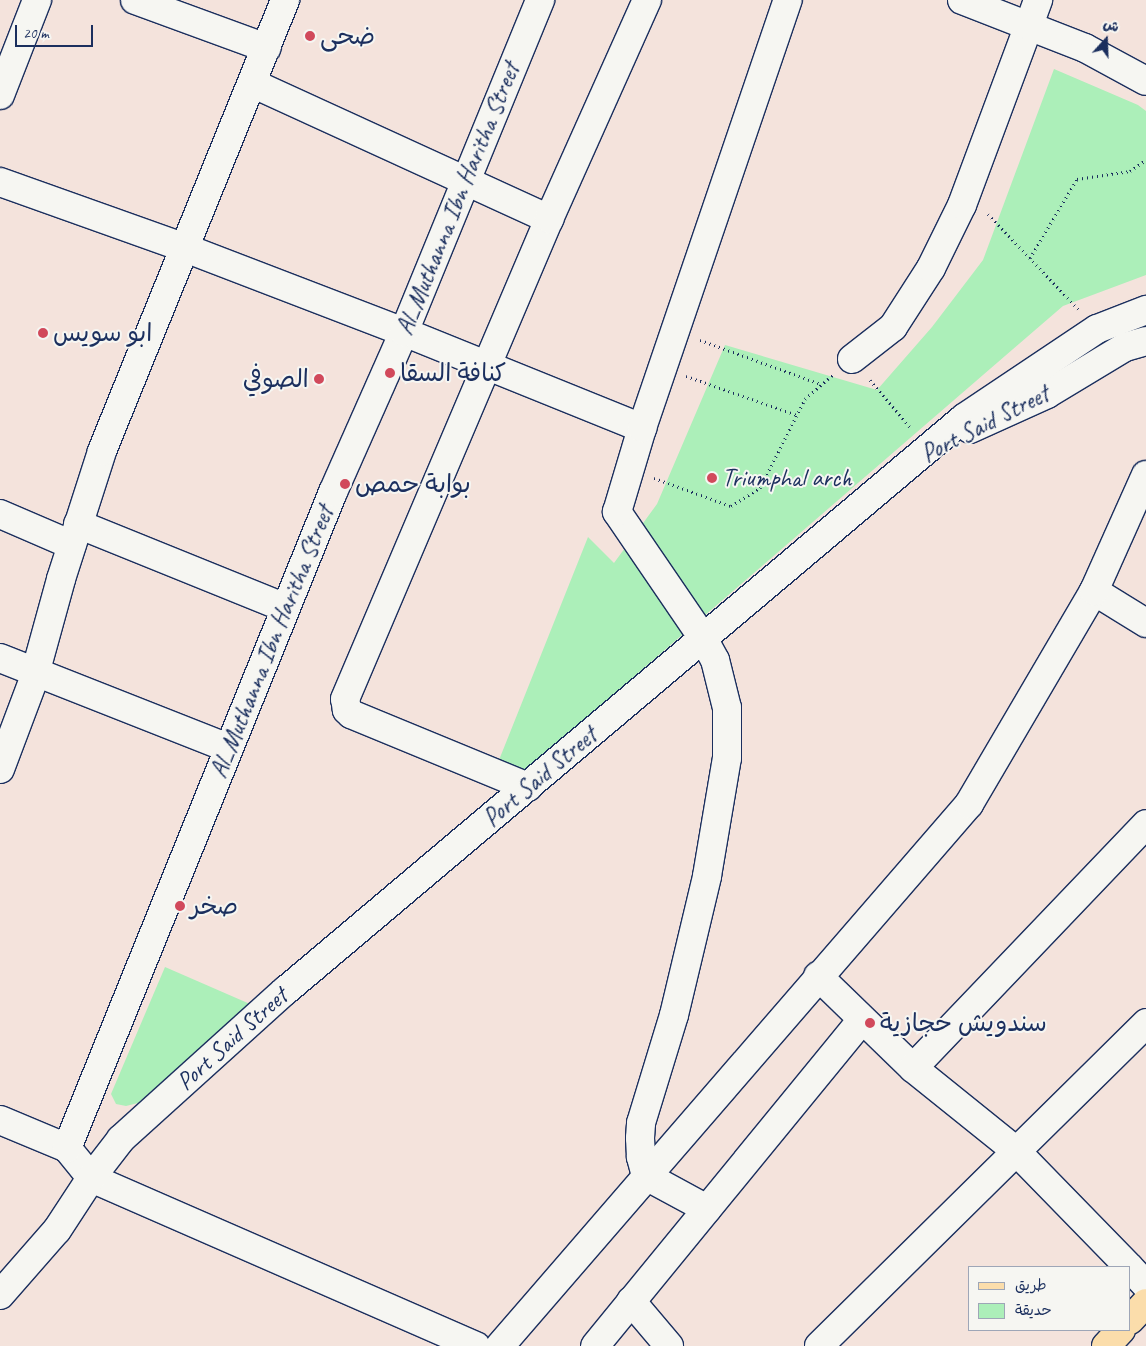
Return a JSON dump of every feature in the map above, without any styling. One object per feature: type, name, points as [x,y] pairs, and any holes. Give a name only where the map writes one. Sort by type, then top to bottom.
[{"type":"main road","points":[[1131,1319],[1146,1303]]},
{"type":"main road","points":[[1106,1346],[1120,1331]]},
{"type":"street","points":[[0,95],[37,0]]},
{"type":"street","points":[[135,0],[266,48]]},
{"type":"street","points":[[0,769],[36,672],[75,534],[102,451],[285,0]]},
{"type":"street","name":"Al_Muthanna Ibn Haritha Street","points":[[67,1148],[333,492],[404,332],[540,0]]},
{"type":"street","points":[[528,787],[351,714],[347,710],[345,699],[549,220],[647,0]]},
{"type":"street","points":[[707,1209],[646,1176],[641,1157],[641,1123],[674,1015],[708,876],[726,758],[728,708],[715,660],[703,638],[617,512],[662,368],[788,0]]},
{"type":"street","points":[[962,0],[1033,12],[1085,48],[1146,81]]},
{"type":"street","points":[[852,359],[893,327],[939,252],[967,191],[1033,12]]},
{"type":"street","points":[[252,83],[549,220]]},
{"type":"street","points":[[0,182],[185,248],[404,332],[642,428]]},
{"type":"street","points":[[928,448],[964,418],[1097,329],[1146,310]]},
{"type":"street","name":"Port Said Street","points":[[0,1294],[57,1230],[91,1178],[121,1139],[285,991],[928,448],[1047,394],[1125,347],[1146,341]]},
{"type":"street","points":[[500,1346],[818,976],[969,804],[1094,591],[1146,475]]},
{"type":"street","points":[[0,514],[75,534],[286,608]]},
{"type":"street","points":[[1094,591],[1146,623]]},
{"type":"street","points":[[0,658],[229,748]]},
{"type":"street","points":[[913,1068],[1146,824]]},
{"type":"street","points":[[818,976],[913,1068],[1015,1150],[1127,1266]]},
{"type":"street","points":[[595,1346],[862,1020]]},
{"type":"street","points":[[819,1346],[1146,1022]]},
{"type":"street","points":[[0,1120],[67,1148],[91,1178],[476,1346]]},
{"type":"street","points":[[1131,1270],[1146,1285]]},
{"type":"street","points":[[631,1301],[669,1346]]},
{"type":"path","points":[[1030,258],[1078,179],[1130,171],[1146,160]]},
{"type":"path","points":[[967,191],[1097,329]]},
{"type":"path","points":[[675,331],[822,384]]},
{"type":"path","points":[[630,469],[731,506],[760,488],[805,399],[852,359],[928,448]]},
{"type":"path","points":[[662,368],[797,415]]},
{"type":"green space","points":[[1054,69],[1138,105],[1146,111],[1146,275],[1063,306],[521,774],[497,765],[588,537],[614,563],[657,504],[725,345],[877,390],[932,327],[983,260]]},
{"type":"green space","points":[[165,967],[250,1004],[138,1103],[126,1106],[116,1104],[111,1094]]},
{"type":"place","name":"ضحى","points":[[310,36]]},
{"type":"place","name":"ابو سويس","points":[[43,333]]},
{"type":"place","name":"كنافة السقا","points":[[390,373]]},
{"type":"place","name":"الصوفي","points":[[319,379]]},
{"type":"place","name":"Triumphal arch","points":[[712,478]]},
{"type":"place","name":"بوابة حمص","points":[[345,484]]},
{"type":"place","name":"صخر","points":[[180,906]]},
{"type":"place","name":"سندويش حجازية","points":[[870,1023]]}]
